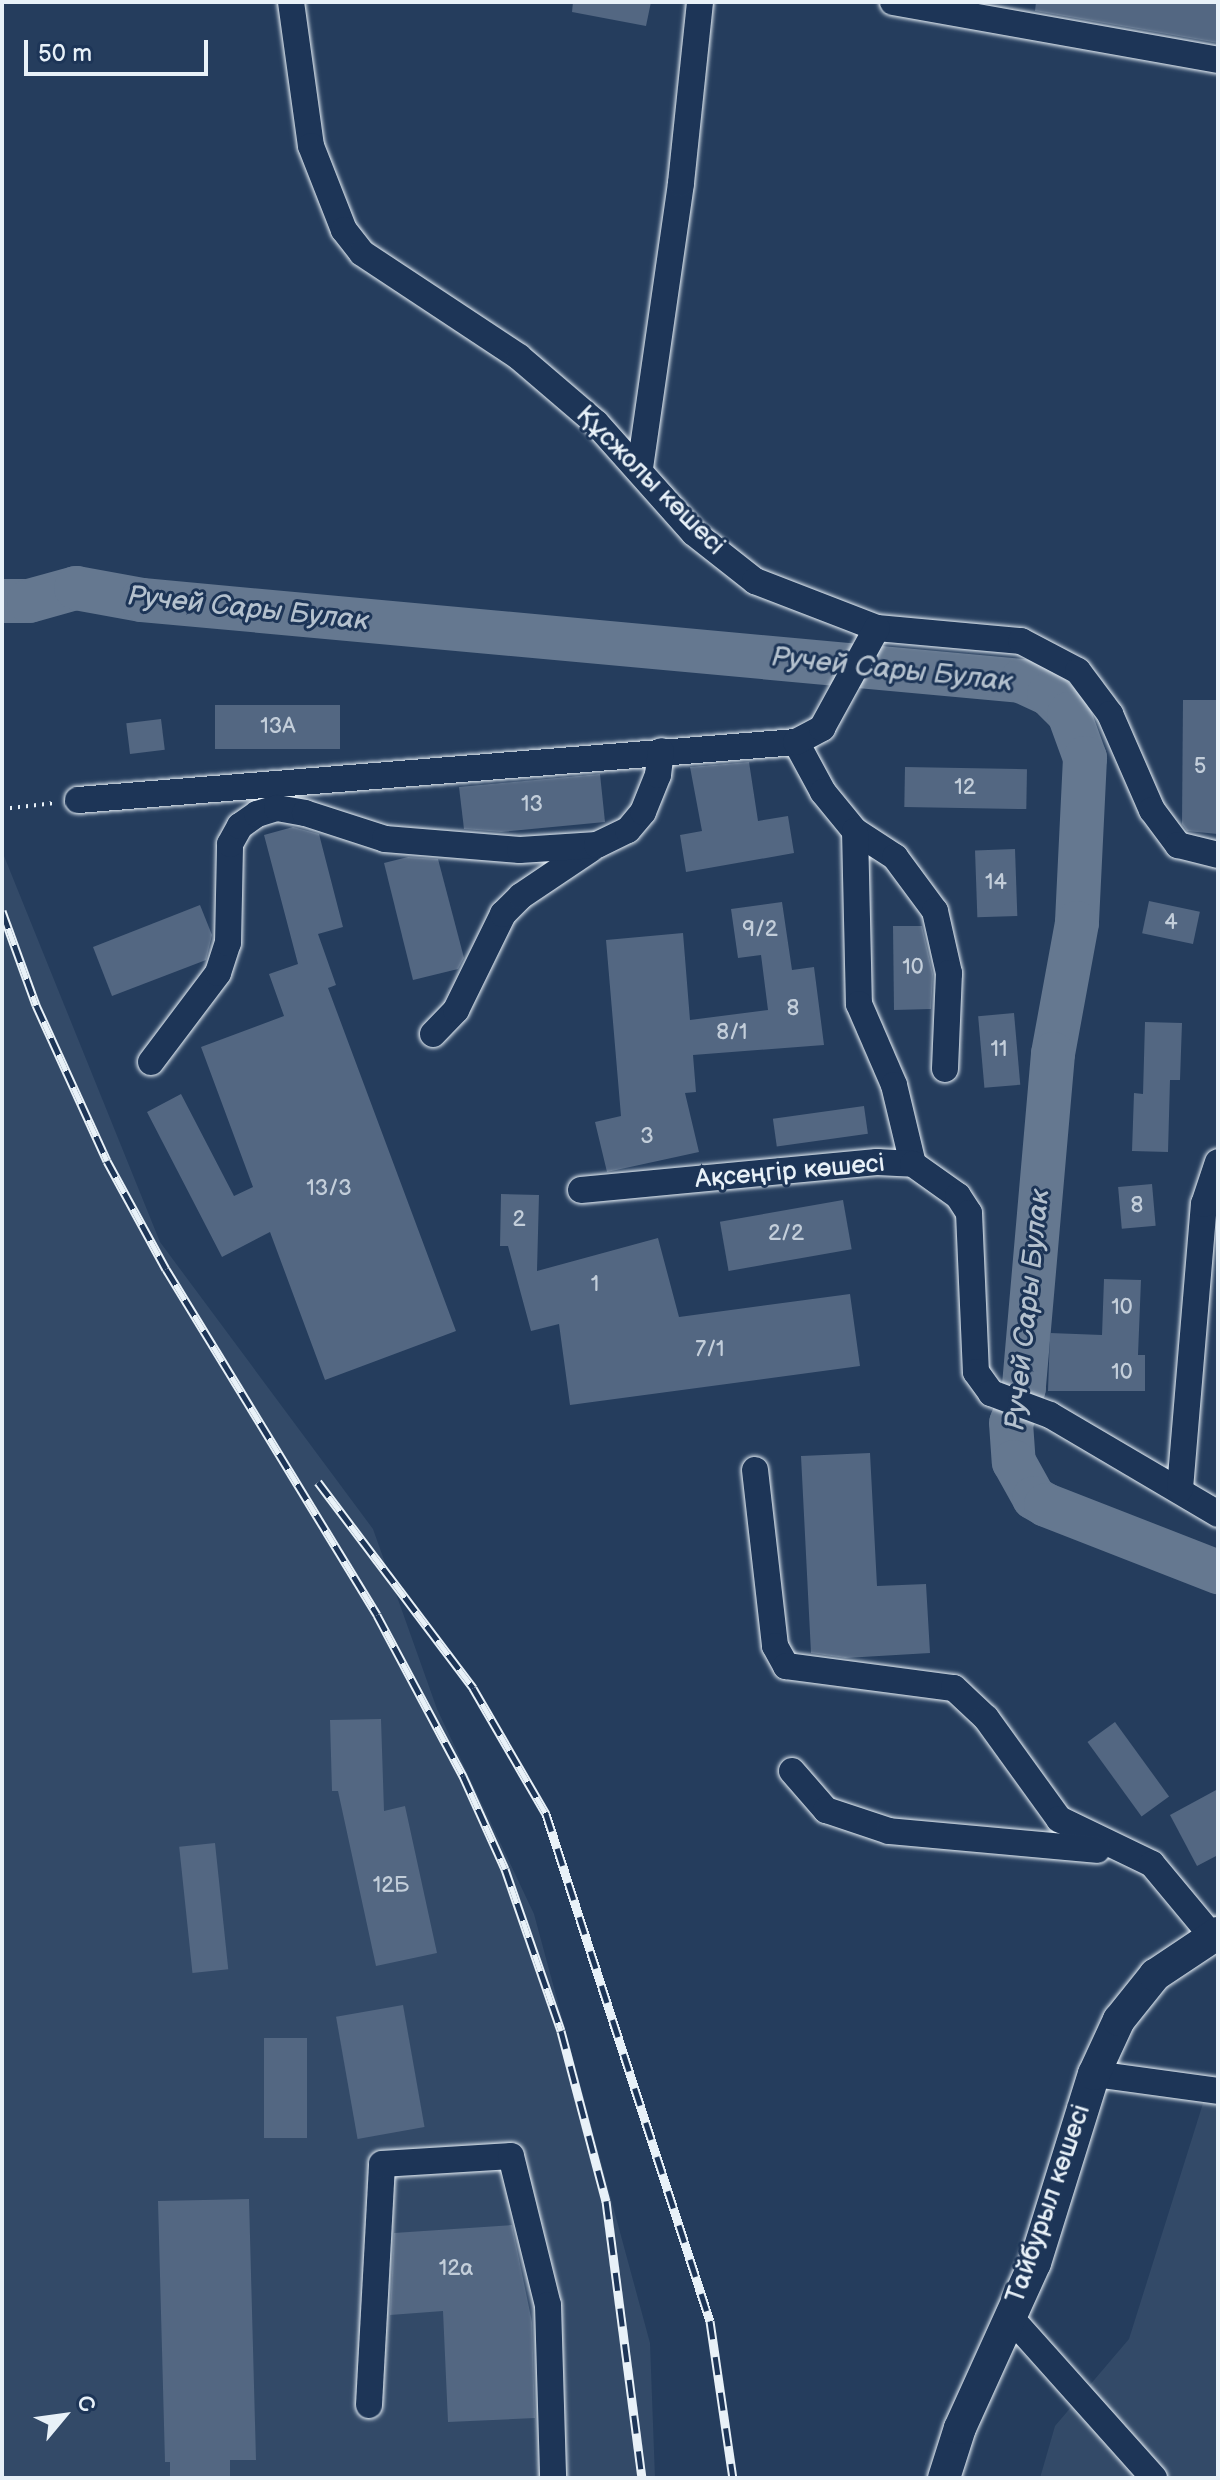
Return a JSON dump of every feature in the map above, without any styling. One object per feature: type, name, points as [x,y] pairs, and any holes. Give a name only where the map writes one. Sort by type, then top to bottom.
[{"type":"main road","name":"Тайбурыл көшесі","points":[[944,2478],[960,2428],[1035,2263],[1094,2074],[1119,2020],[1155,1975],[1215,1935]]},
{"type":"street","name":"Құсжолы көшесі","points":[[291,2],[311,146],[344,230],[362,253],[519,357],[640,468],[694,533],[755,581],[877,628],[1021,641],[1078,671],[1110,714],[1152,810],[1178,845],[1218,855]]},
{"type":"street","points":[[640,468],[681,183],[700,2]]},
{"type":"street","points":[[893,2],[1218,60]]},
{"type":"street","points":[[78,800],[358,781],[661,751],[796,742],[822,728],[877,628]]},
{"type":"street","points":[[796,742],[823,792],[855,831],[895,857],[935,911],[949,973],[945,1069]]},
{"type":"street","points":[[433,1034],[456,1010],[503,914],[532,887],[597,845],[628,830],[643,812],[661,751]]},
{"type":"street","points":[[151,1062],[218,973],[228,943],[230,844],[240,826],[257,814],[277,808],[305,813],[385,839],[520,850],[597,845]]},
{"type":"street","points":[[855,831],[859,1004],[894,1085],[913,1164]]},
{"type":"street","name":"Ақсеңгір көшесі","points":[[581,1190],[877,1162],[913,1164],[958,1196],[969,1213],[976,1372],[991,1393],[1050,1415],[1218,1514]]},
{"type":"street","points":[[1180,1489],[1204,1204],[1218,1162]]},
{"type":"street","points":[[755,1470],[775,1646],[786,1666],[954,1688],[986,1718],[1059,1819],[1094,1840],[1133,1853],[1152,1864],[1215,1935]]},
{"type":"street","points":[[792,1771],[826,1810],[889,1831],[1133,1853]]},
{"type":"street","points":[[1094,2074],[1218,2091]]},
{"type":"street","points":[[369,2405],[382,2164],[511,2156],[548,2305],[553,2478]]},
{"type":"street","points":[[1010,2317],[1154,2478]]},
{"type":"path","points":[[2,809],[78,800]]},
{"type":"shaded area","points":[[2,851],[160,1242],[373,1529],[437,1709],[534,1914],[650,2343],[655,2478],[2,2478]]},
{"type":"shaded area","points":[[1205,2097],[1218,2102],[1218,2478],[1040,2478],[1055,2426],[1129,2339]]},
{"type":"building","points":[[573,2],[651,2],[646,26],[572,12]]},
{"type":"building","points":[[1036,2],[1218,2],[1218,43],[1035,11]]},
{"type":"building","points":[[1183,700],[1218,700],[1218,834],[1187,831],[1182,824]]},
{"type":"building","points":[[215,705],[340,705],[340,749],[215,749]]},
{"type":"building","points":[[161,719],[165,750],[130,754],[126,723]]},
{"type":"building","points":[[749,762],[758,821],[788,816],[794,853],[686,872],[680,835],[702,831],[690,767]]},
{"type":"building","points":[[905,767],[1027,769],[1026,809],[904,807]]},
{"type":"building","points":[[600,774],[605,822],[501,832],[464,829],[459,787]]},
{"type":"building","points":[[293,827],[319,834],[343,927],[318,934],[336,985],[328,988],[456,1331],[325,1380],[270,1232],[222,1257],[147,1112],[181,1094],[234,1196],[253,1187],[201,1047],[284,1016],[269,974],[298,964],[264,835]]},
{"type":"building","points":[[1015,849],[1017,916],[977,917],[975,850]]},
{"type":"building","points":[[408,857],[438,859],[464,958],[458,969],[413,980],[384,863]]},
{"type":"building","points":[[1149,901],[1200,912],[1193,944],[1142,933]]},
{"type":"building","points":[[782,902],[792,970],[814,967],[824,1045],[693,1055],[696,1092],[685,1093],[699,1152],[607,1172],[595,1122],[621,1116],[606,940],[683,933],[690,1020],[768,1010],[761,955],[738,958],[731,909]]},
{"type":"building","points":[[200,905],[212,935],[206,960],[112,996],[93,947]]},
{"type":"building","points":[[893,926],[922,926],[933,974],[931,1009],[894,1010]]},
{"type":"building","points":[[1014,1013],[1020,1085],[984,1088],[978,1016]]},
{"type":"building","points":[[1145,1022],[1182,1023],[1180,1080],[1170,1080],[1168,1152],[1132,1151],[1134,1093],[1143,1094]]},
{"type":"building","points":[[864,1106],[868,1134],[777,1147],[773,1119]]},
{"type":"building","points":[[1152,1184],[1156,1226],[1122,1229],[1118,1187]]},
{"type":"building","points":[[501,1194],[539,1195],[537,1271],[658,1238],[679,1317],[850,1294],[860,1366],[570,1405],[559,1324],[531,1331],[508,1246],[500,1246]]},
{"type":"building","points":[[843,1200],[852,1249],[729,1271],[720,1222]]},
{"type":"building","points":[[1104,1279],[1141,1280],[1138,1355],[1145,1355],[1145,1391],[1048,1391],[1050,1333],[1102,1335]]},
{"type":"building","points":[[870,1453],[877,1586],[926,1584],[930,1653],[845,1658],[811,1653],[801,1456]]},
{"type":"building","points":[[381,1719],[384,1811],[405,1806],[437,1953],[376,1966],[338,1791],[332,1791],[330,1720]]},
{"type":"building","points":[[1115,1722],[1169,1796],[1142,1816],[1087,1742]]},
{"type":"building","points":[[1218,1789],[1218,1855],[1197,1866],[1170,1815]]},
{"type":"building","points":[[215,1843],[228,1969],[192,1973],[179,1847]]},
{"type":"building","points":[[403,2005],[425,2127],[358,2139],[336,2017]]},
{"type":"building","points":[[264,2038],[307,2038],[307,2138],[264,2138]]},
{"type":"building","points":[[249,2199],[256,2460],[230,2460],[230,2478],[170,2478],[170,2462],[165,2462],[158,2201]]},
{"type":"building","points":[[512,2225],[532,2322],[535,2418],[448,2422],[443,2311],[390,2315],[394,2233]]},
{"type":"waterway","name":"Ручей Сары Булак","points":[[2,601],[29,601],[76,588],[142,600],[1021,681],[1049,694],[1069,714],[1085,758],[1077,923],[1053,1054],[1024,1388],[1011,1423],[1014,1462],[1034,1498],[1046,1505],[1218,1572]]},
{"type":"railway","points":[[2,911],[36,1005],[107,1161],[166,1269],[377,1615],[463,1776],[505,1869],[561,2031],[606,2201],[642,2478]]},
{"type":"railway","points":[[318,1482],[473,1688],[546,1814],[710,2321],[733,2478]]}]
